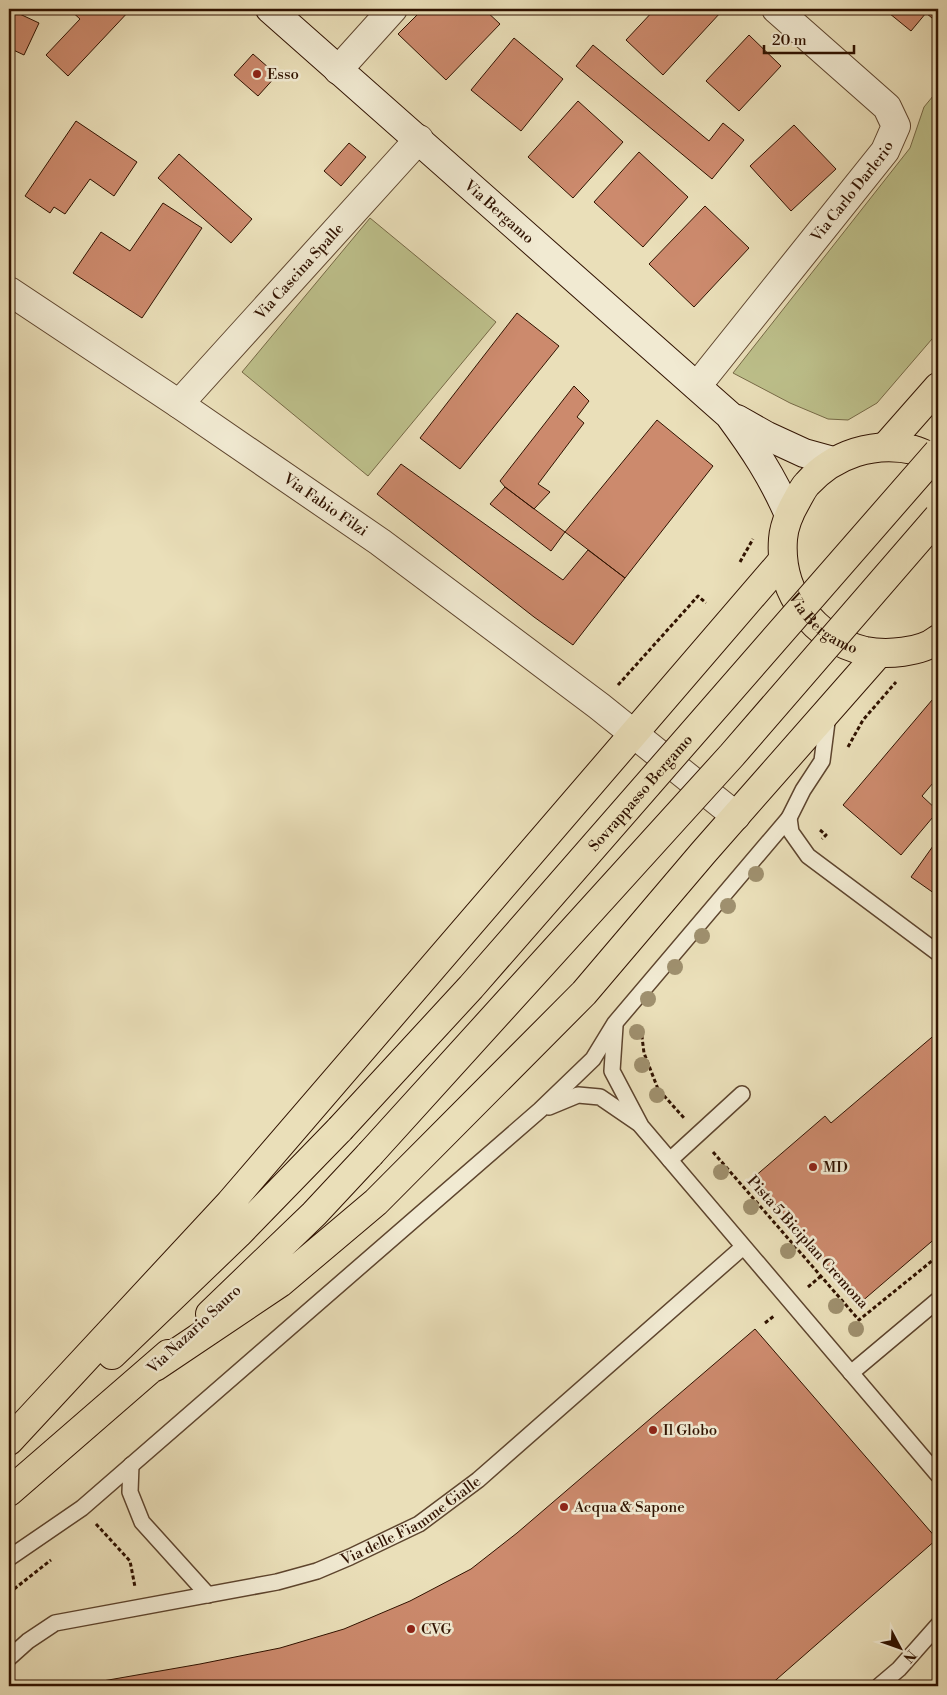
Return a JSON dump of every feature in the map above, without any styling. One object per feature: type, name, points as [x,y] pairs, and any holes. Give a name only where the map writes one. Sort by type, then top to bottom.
[{"type":"main road","points":[[886,446],[938,387]]},
{"type":"main road","name":"Via Bergamo","points":[[937,641],[908,652],[878,654],[850,647],[825,634],[804,613],[790,588],[783,560],[783,538],[789,515],[806,484],[833,461],[858,450],[886,446],[915,450],[938,460]]},
{"type":"main road","name":"Sovrappasso Bergamo","points":[[9,1445],[116,1351],[176,1294],[260,1212],[340,1129],[471,987],[938,452]]},
{"type":"main road","name":"Via Nazario Sauro","points":[[9,1492],[155,1367],[259,1268],[370,1154],[732,756],[938,517]]},
{"type":"main road","points":[[9,1441],[230,1203],[783,560]]},
{"type":"main road","points":[[155,1367],[280,1283],[376,1202],[584,993],[878,654]]},
{"type":"street","name":"Via Bergamo","points":[[270,9],[729,415],[768,471],[789,515]]},
{"type":"street","points":[[338,70],[393,9]]},
{"type":"street","name":"Via Carlo Darlerio","points":[[697,386],[885,151],[896,126],[887,108],[776,9]]},
{"type":"street","name":"Via Cascina Spalle","points":[[179,404],[418,139]]},
{"type":"street","name":"Via Fabio Filzi","points":[[9,291],[179,404],[380,542],[599,706],[736,816]]},
{"type":"street","name":"Via Bergamo","points":[[729,415],[767,436],[804,453],[833,461]]},
{"type":"lane","points":[[9,1558],[82,1508],[540,1110],[593,1059],[615,1023],[789,818],[803,790],[822,761],[829,711]]},
{"type":"lane","points":[[789,818],[791,832],[808,856],[938,953]]},
{"type":"lane","points":[[615,1023],[612,1072],[641,1126],[938,1475]]},
{"type":"lane","points":[[670,1160],[742,1094]]},
{"type":"lane","points":[[540,1110],[578,1095],[600,1097],[641,1126]]},
{"type":"lane","name":"Via delle Fiamme Gialle","points":[[9,1658],[28,1641],[55,1623],[277,1582],[317,1571],[350,1558],[419,1524],[478,1480],[743,1247]]},
{"type":"lane","points":[[851,1373],[938,1300]]},
{"type":"lane","points":[[131,1465],[130,1492],[142,1522],[208,1596]]},
{"type":"lane","points":[[879,1686],[899,1669],[938,1625]]},
{"type":"path","points":[[739,564],[756,536]]},
{"type":"path","points":[[599,706],[698,596],[707,604],[712,598]]},
{"type":"path","points":[[863,720],[898,680]]},
{"type":"path","points":[[658,1089],[688,1123]]},
{"type":"path","name":"Pista 5 Biciplan Cremona","points":[[712,1150],[859,1320],[938,1256]]},
{"type":"path","points":[[810,1285],[821,1276]]},
{"type":"path","points":[[93,1520],[130,1561],[135,1590]]},
{"type":"green space","points":[[938,90],[938,332],[877,403],[848,420],[828,419],[790,403],[733,373],[910,148],[924,107]]},
{"type":"green space","points":[[370,218],[496,322],[368,476],[242,372]]},
{"type":"building","points":[[9,9],[39,23],[24,55],[9,48]]},
{"type":"building","points":[[69,9],[131,9],[68,76],[46,55],[80,19]]},
{"type":"building","points":[[423,9],[484,9],[500,24],[446,80],[398,34]]},
{"type":"building","points":[[655,9],[717,9],[721,12],[663,75],[626,40]]},
{"type":"building","points":[[884,9],[938,9],[938,23],[926,13],[911,31]]},
{"type":"building","points":[[749,35],[781,66],[739,111],[706,81]]},
{"type":"building","points":[[514,38],[563,79],[521,131],[471,90]]},
{"type":"building","points":[[593,45],[709,141],[723,123],[744,140],[712,179],[576,66]]},
{"type":"building","points":[[253,54],[277,75],[258,96],[234,75]]},
{"type":"building","points":[[578,101],[623,142],[573,198],[528,157]]},
{"type":"building","points":[[76,121],[137,162],[114,196],[90,179],[65,214],[54,207],[50,213],[25,196]]},
{"type":"building","points":[[794,125],[836,169],[791,211],[750,166]]},
{"type":"building","points":[[349,143],[366,157],[341,186],[324,171]]},
{"type":"building","points":[[639,152],[688,197],[643,247],[594,202]]},
{"type":"building","points":[[179,154],[252,219],[231,243],[158,178]]},
{"type":"building","points":[[163,203],[202,228],[142,318],[73,273],[101,232],[130,251]]},
{"type":"building","points":[[705,206],[749,248],[694,307],[649,264]]},
{"type":"building","points":[[517,313],[559,346],[460,469],[420,438]]},
{"type":"building","points":[[574,386],[589,401],[577,417],[584,423],[538,484],[550,492],[534,509],[500,481]]},
{"type":"building","points":[[657,420],[713,466],[625,578],[565,532]]},
{"type":"building","points":[[401,464],[563,580],[588,550],[625,578],[573,645],[534,617],[377,494]]},
{"type":"building","points":[[505,487],[565,532],[551,551],[490,504]]},
{"type":"building","points":[[938,693],[938,777],[922,796],[938,811],[901,855],[843,805]]},
{"type":"building","points":[[938,839],[938,896],[911,877]]},
{"type":"building","points":[[938,1032],[938,1236],[860,1303],[753,1178],[825,1116],[831,1123]]},
{"type":"building","points":[[755,1329],[937,1539],[769,1686],[74,1686],[280,1648],[344,1629],[410,1601],[471,1569],[517,1533]]},
{"type":"place","name":"Esso","points":[[257,74]]},
{"type":"place","name":"MD","points":[[813,1167]]},
{"type":"place","name":"Il Globo","points":[[653,1430]]},
{"type":"place","name":"Acqua & Sapone","points":[[564,1507]]},
{"type":"place","name":"CVG","points":[[411,1629]]}]
